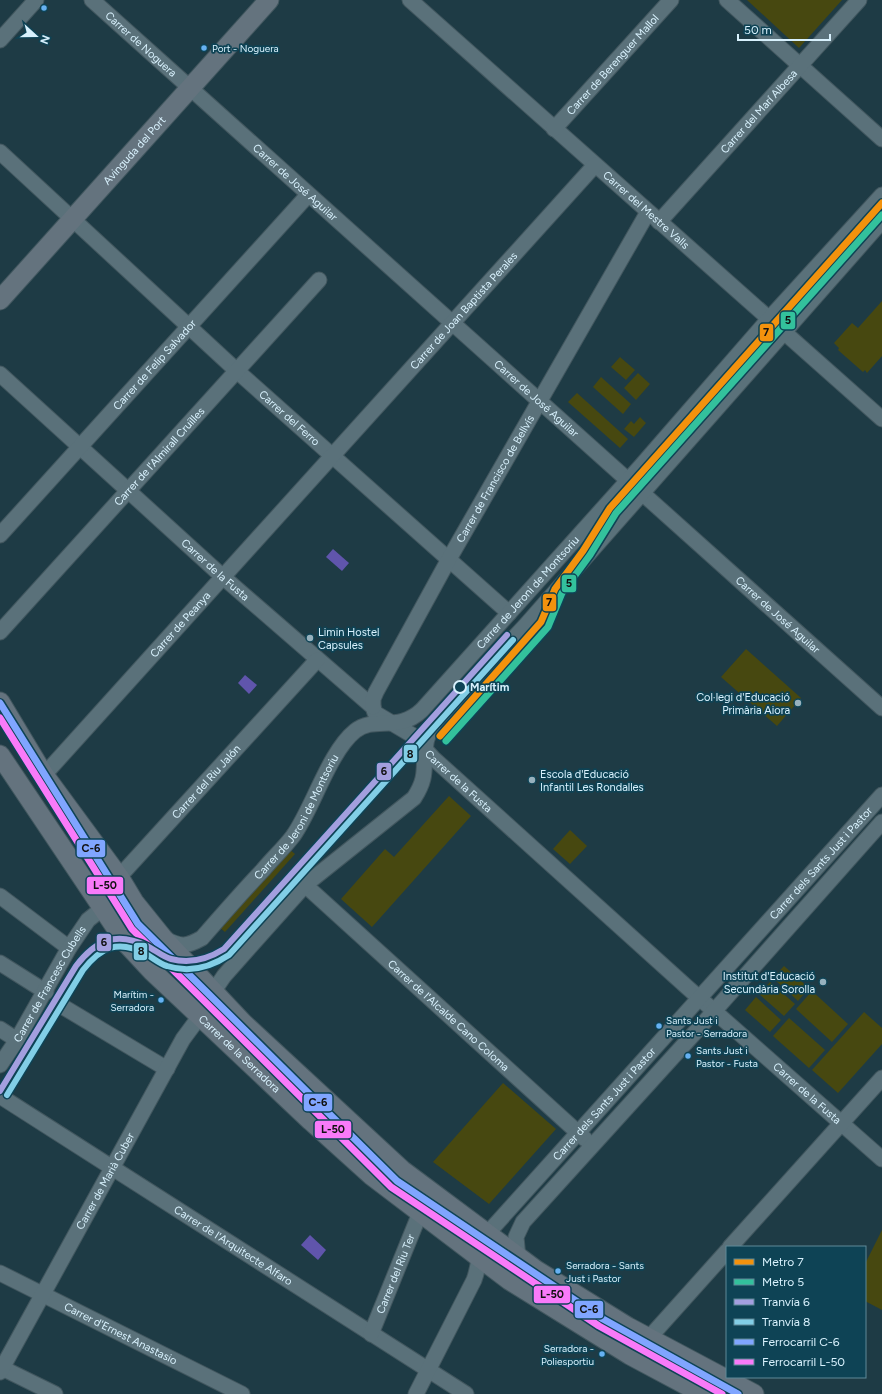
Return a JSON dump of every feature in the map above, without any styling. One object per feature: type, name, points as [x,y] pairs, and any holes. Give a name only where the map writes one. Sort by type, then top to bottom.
[{"type":"main road","name":"Avinguda del Port","points":[[0,300],[269,0]]},
{"type":"main road","points":[[0,702],[44,775],[119,877],[134,902],[163,938],[212,992],[243,1023],[402,1170],[518,1258],[649,1338],[754,1394]]},
{"type":"main road","name":"Carrer de la Serradora","points":[[0,755],[126,943],[152,971],[372,1176],[420,1214],[509,1280],[630,1355],[703,1394]]},
{"type":"street","points":[[0,40],[36,0]]},
{"type":"street","name":"Carrer de Noguera","points":[[92,0],[190,89]]},
{"type":"street","name":"Carrer del Mestre Valls","points":[[410,0],[768,320],[882,419]]},
{"type":"street","name":"Carrer de Berenguer Mallol","points":[[554,129],[671,0]]},
{"type":"street","points":[[727,0],[882,139]]},
{"type":"street","name":"Carrer del Marí Albesa","points":[[653,217],[800,65],[859,0]]},
{"type":"street","name":"Carrer de José Aguilar","points":[[190,89],[882,708]]},
{"type":"street","name":"Carrer del Ferro","points":[[0,152],[189,325],[237,371],[509,613]]},
{"type":"street","name":"Carrer de Joan Baptista Perales","points":[[333,457],[595,165]]},
{"type":"street","name":"Carrer de Felip Salvador","points":[[0,535],[81,448],[189,325],[308,195]]},
{"type":"street","name":"Carrer de Jeroni de Montsoriu","points":[[163,938],[180,945],[190,945],[202,938],[293,835],[338,751],[355,731],[374,723],[394,724],[414,718],[422,710],[628,481],[768,320],[882,195]]},
{"type":"street","name":"Carrer de Francisco de Bellvís","points":[[373,707],[373,699],[376,692],[449,559],[539,401],[653,217]]},
{"type":"street","name":"Carrer de Jeroni de Montsoriu","points":[[212,992],[306,885],[414,798],[424,780],[426,771],[426,741],[436,722],[525,626],[641,492],[882,221]]},
{"type":"street","name":"Carrer de l'Almirall Cruïlles","points":[[0,632],[319,280]]},
{"type":"street","name":"Carrer de la Fusta","points":[[0,374],[223,577],[373,707],[375,713],[412,735],[425,750],[882,1159]]},
{"type":"street","name":"Carrer de Peanya","points":[[44,775],[333,457]]},
{"type":"street","name":"Carrer del Riu Jalón","points":[[103,908],[119,877],[317,660]]},
{"type":"street","name":"Carrer dels Sants Just i Pastor","points":[[416,1394],[478,1271],[480,1248],[487,1234],[882,795]]},
{"type":"street","name":"Carrer dels Sants Just i Pastor","points":[[518,1258],[516,1237],[519,1228],[882,822]]},
{"type":"street","name":"Carrer de l'Alcalde Cano Coloma","points":[[306,885],[592,1145]]},
{"type":"street","points":[[0,896],[69,948]]},
{"type":"street","name":"Carrer de Francesc Cubells","points":[[0,1065],[46,992],[69,948],[88,920],[103,908]]},
{"type":"street","points":[[0,963],[46,992]]},
{"type":"street","name":"Carrer de Marià Cuber","points":[[1,1369],[44,1295],[183,1039],[200,1016],[212,992]]},
{"type":"street","points":[[60,1005],[167,1069]]},
{"type":"street","points":[[0,1029],[17,1040]]},
{"type":"street","points":[[731,1246],[882,1078]]},
{"type":"street","name":"Carrer de l'Arquitecte Alfaro","points":[[0,1096],[466,1394]]},
{"type":"street","name":"Carrer del Riu Ter","points":[[371,1334],[420,1214]]},
{"type":"street","points":[[649,1338],[726,1252]]},
{"type":"street","name":"Carrer d'Ernest Anastasio","points":[[0,1273],[242,1394]]},
{"type":"street","points":[[1,1369],[55,1394]]},
{"type":"shaded area","points":[[747,0],[842,0],[799,48]]},
{"type":"shaded area","points":[[882,301],[882,356],[867,373],[865,370],[863,372],[838,350],[839,348],[834,343],[852,323],[858,328]]},
{"type":"shaded area","points":[[620,357],[635,370],[626,380],[611,367]]},
{"type":"shaded area","points":[[638,373],[650,384],[636,400],[624,388]]},
{"type":"shaded area","points":[[601,377],[631,404],[623,414],[593,387]]},
{"type":"shaded area","points":[[577,393],[628,439],[620,448],[568,402]]},
{"type":"shaded area","points":[[640,417],[646,423],[634,437],[624,429],[631,421],[634,424]]},
{"type":"shaded area","points":[[333,549],[349,563],[342,571],[326,557]]},
{"type":"shaded area","points":[[746,649],[801,698],[777,726],[721,677]]},
{"type":"shaded area","points":[[245,675],[257,685],[249,694],[238,683]]},
{"type":"shaded area","points":[[449,796],[471,816],[372,927],[341,899],[385,849],[394,857]]},
{"type":"shaded area","points":[[570,830],[587,846],[570,864],[553,849]]},
{"type":"shaded area","points":[[289,849],[295,854],[225,932],[219,927]]},
{"type":"shaded area","points":[[784,966],[809,988],[798,1001],[773,978]]},
{"type":"shaded area","points":[[770,982],[795,1004],[784,1016],[759,994]]},
{"type":"shaded area","points":[[812,991],[848,1024],[832,1042],[796,1009]]},
{"type":"shaded area","points":[[756,997],[781,1020],[770,1032],[745,1010]]},
{"type":"shaded area","points":[[864,1012],[882,1028],[882,1044],[838,1093],[812,1070]]},
{"type":"shaded area","points":[[789,1018],[825,1050],[809,1068],[773,1036]]},
{"type":"shaded area","points":[[503,1083],[556,1129],[489,1204],[433,1162]]},
{"type":"shaded area","points":[[882,1230],[882,1310],[866,1302],[866,1262]]},
{"type":"shaded area","points":[[310,1235],[326,1250],[318,1260],[301,1245]]},
{"type":"metro line","name":"7","points":[[440,736],[541,622],[555,589],[583,551],[610,508],[882,203]]},
{"type":"metro line","name":"5","points":[[446,741],[548,627],[562,593],[590,555],[616,513],[882,215]]},
{"type":"tram line","name":"6","points":[[0,1091],[76,966],[99,944],[116,939],[126,939],[136,941],[168,958],[185,961],[199,960],[224,949],[507,635]]},
{"type":"tram line","name":"8","points":[[7,1095],[83,970],[103,951],[119,946],[136,949],[164,965],[183,969],[207,966],[229,955],[513,640]]},
{"type":"rail line","name":"C-6","points":[[0,703],[138,924],[397,1181],[603,1319],[738,1394]]},
{"type":"rail line","name":"L-50","points":[[0,718],[132,929],[391,1187],[599,1326],[722,1394]]},
{"type":"place","name":"Port - Noguera","points":[[204,48]]},
{"type":"place","name":"Limin Hostel Capsules","points":[[310,638]]},
{"type":"place","name":"Marítim","points":[[460,687]]},
{"type":"place","name":"Col·legi d'Educació Primària Aiora","points":[[798,703]]},
{"type":"place","name":"Escola d'Educació Infantil Les Rondalles","points":[[532,780]]},
{"type":"place","name":"Institut d'Educació Secundària Sorolla","points":[[823,982]]},
{"type":"place","name":"Marítim - Serradora","points":[[161,1000]]},
{"type":"place","name":"Sants Just i Pastor - Serradora","points":[[659,1026]]},
{"type":"place","name":"Sants Just i Pastor - Fusta","points":[[688,1056]]},
{"type":"place","name":"Serradora - Sants Just i Pastor","points":[[558,1271]]},
{"type":"place","name":"Serradora - Poliesportiu","points":[[602,1354]]}]
